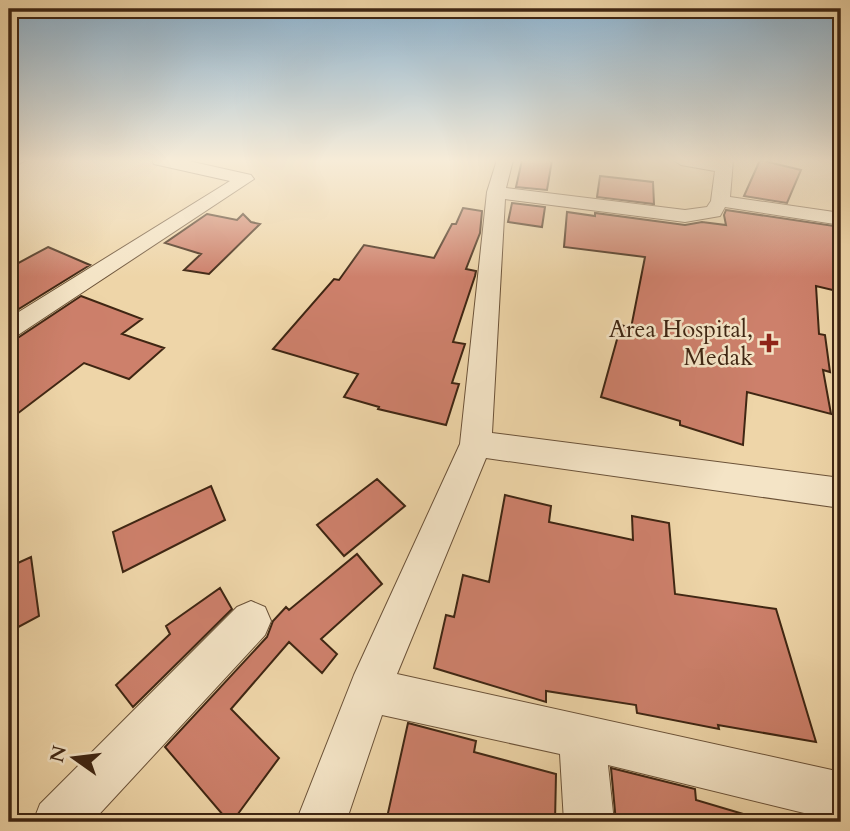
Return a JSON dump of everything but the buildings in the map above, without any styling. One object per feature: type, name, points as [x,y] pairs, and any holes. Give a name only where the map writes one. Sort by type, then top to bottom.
[{"type":"street","points":[[9,329],[214,199]]},
{"type":"street","points":[[321,822],[369,690],[475,444],[499,199]]},
{"type":"street","points":[[606,199],[685,216],[713,212],[720,201],[841,212]]},
{"type":"street","points":[[475,444],[841,493]]},
{"type":"street","points":[[58,822],[251,621]]},
{"type":"street","points":[[369,690],[583,736],[841,797]]},
{"type":"street","points":[[583,736],[589,822]]},
{"type":"place","name":"Area Hospital, Medak","points":[[769,343]]}]
